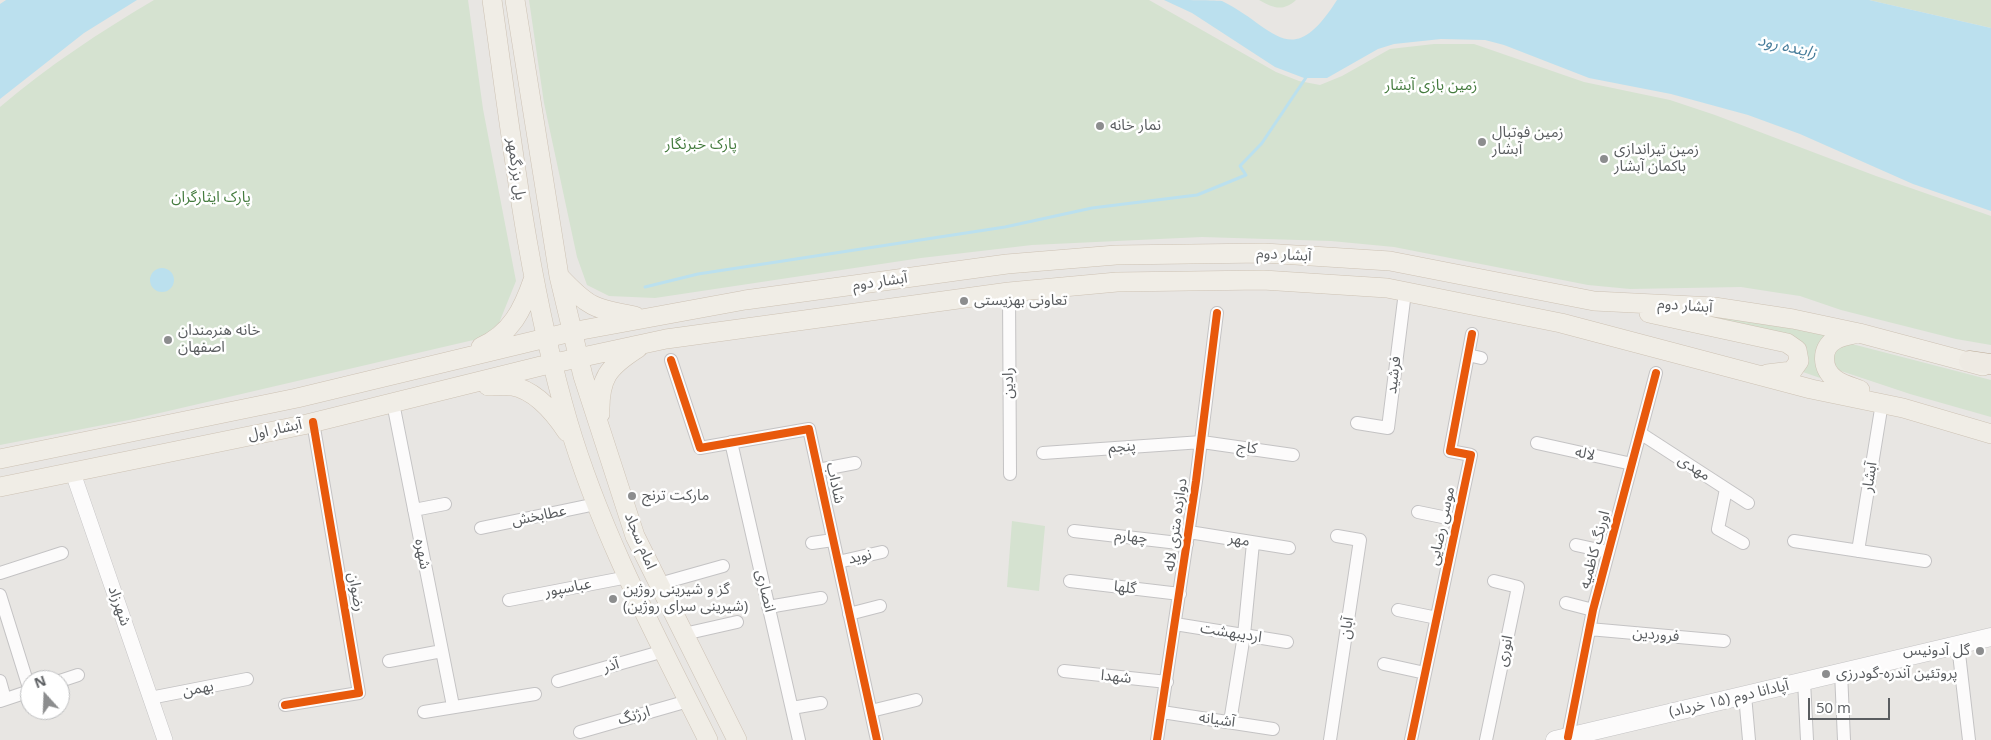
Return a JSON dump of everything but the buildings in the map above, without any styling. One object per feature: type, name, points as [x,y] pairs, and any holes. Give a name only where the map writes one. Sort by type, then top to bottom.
[{"type":"highway","points":[[1969,361],[1991,366]]},
{"type":"main road","name":"پل بزرگمهر","points":[[492,0],[533,280],[547,337]]},
{"type":"main road","name":"پل بزرگمهر","points":[[515,0],[559,276],[571,332]]},
{"type":"main road","name":"آبشار دوم","points":[[571,332],[745,300],[1007,264],[1116,255],[1264,253],[1390,261],[1594,301],[1714,307],[1793,319],[1859,333],[1969,361]]},
{"type":"main road","points":[[559,276],[578,296],[598,310],[649,318]]},
{"type":"main road","points":[[459,358],[494,342],[512,326],[533,280]]},
{"type":"main road","name":"آبشار دوم","points":[[578,358],[648,342],[1008,292],[1117,282],[1263,280],[1387,288],[1560,324],[1812,389],[1903,408],[1991,434]]},
{"type":"main road","points":[[745,300],[748,328]]},
{"type":"main road","points":[[1594,301],[1787,343],[1797,350],[1799,362],[1792,371],[1758,375]]},
{"type":"main road","name":"آبشار اول","points":[[0,459],[296,398],[571,332]]},
{"type":"main road","name":"امام سجاد","points":[[571,332],[601,434],[635,536],[737,740]]},
{"type":"main road","points":[[1859,333],[1835,340],[1827,348],[1824,360],[1827,372],[1836,380],[1903,408]]},
{"type":"main road","name":"امام سجاد","points":[[547,337],[576,445],[596,504],[628,577],[708,740]]},
{"type":"main road","points":[[601,434],[600,397],[603,379],[618,360],[648,342]]},
{"type":"main road","name":"آبشار اول","points":[[0,487],[313,422],[578,358]]},
{"type":"main road","points":[[351,384],[358,411]]},
{"type":"main road","points":[[459,386],[513,386],[534,397],[557,416],[576,445]]},
{"type":"main road","name":"آپادانا دوم (۱۵ خرداد)","points":[[1568,738],[1991,637]]},
{"type":"street","name":"رادین","points":[[1008,292],[1010,474]]},
{"type":"street","name":"فرشید","points":[[1357,423],[1388,428],[1405,292]]},
{"type":"street","name":"دوازده متری لاله","points":[[1157,740],[1202,442],[1216,313]]},
{"type":"street","name":"موسی رضایی","points":[[1411,740],[1471,455],[1450,451],[1472,334]]},
{"type":"street","points":[[1468,355],[1482,358]]},
{"type":"street","name":"شاداب","points":[[671,360],[700,448],[808,428],[878,740]]},
{"type":"street","name":"اورنگ کاظمیه","points":[[1568,738],[1593,610],[1656,372]]},
{"type":"street","name":"شهره","points":[[393,403],[453,706]]},
{"type":"street","name":"آبشار","points":[[1858,550],[1882,403]]},
{"type":"street","name":"رضوان","points":[[285,705],[359,693],[313,422]]},
{"type":"street","name":"مهدی","points":[[1640,433],[1748,503]]},
{"type":"street","name":"انصاری","points":[[731,442],[799,740]]},
{"type":"street","name":"پنجم","points":[[1043,453],[1202,442]]},
{"type":"street","name":"کاج","points":[[1202,442],[1293,454]]},
{"type":"street","name":"لاله","points":[[1537,443],[1632,464]]},
{"type":"street","points":[[818,470],[855,463]]},
{"type":"street","name":"شهرزاد","points":[[73,473],[165,740]]},
{"type":"street","points":[[1726,489],[1718,529],[1743,543]]},
{"type":"street","points":[[414,510],[444,504]]},
{"type":"street","name":"عطابخش","points":[[481,528],[596,504]]},
{"type":"street","points":[[1418,512],[1457,520]]},
{"type":"street","name":"چهارم","points":[[1074,531],[1188,538]]},
{"type":"street","name":"آبان","points":[[1330,740],[1360,540],[1337,536]]},
{"type":"street","name":"مهر","points":[[1188,538],[1253,542],[1289,548]]},
{"type":"street","points":[[812,544],[833,540]]},
{"type":"street","points":[[1794,541],[1925,561]]},
{"type":"street","points":[[1230,722],[1244,635],[1253,542]]},
{"type":"street","points":[[1576,545],[1608,552]]},
{"type":"street","points":[[0,573],[62,552]]},
{"type":"street","name":"نوید","points":[[838,562],[882,552]]},
{"type":"street","points":[[659,584],[722,566]]},
{"type":"street","name":"عباسپور","points":[[509,600],[628,577]]},
{"type":"street","name":"گلها","points":[[1070,581],[1180,594]]},
{"type":"street","name":"انوری","points":[[1486,740],[1518,587],[1494,581]]},
{"type":"street","points":[[0,595],[23,670]]},
{"type":"street","points":[[768,607],[821,598]]},
{"type":"street","points":[[1566,603],[1593,610]]},
{"type":"street","points":[[849,614],[880,606]]},
{"type":"street","points":[[1398,610],[1437,618]]},
{"type":"street","points":[[684,634],[737,622]]},
{"type":"street","name":"اردیبهشت","points":[[1175,624],[1287,642]]},
{"type":"street","name":"فروردین","points":[[1589,629],[1724,641]]},
{"type":"street","points":[[1958,645],[1969,740]]},
{"type":"street","points":[[389,661],[442,651]]},
{"type":"street","name":"آذر","points":[[558,681],[664,652]]},
{"type":"street","points":[[1384,664],[1425,673]]},
{"type":"street","name":"شهدا","points":[[1064,671],[1167,682]]},
{"type":"street","points":[[1841,672],[1844,740]]},
{"type":"street","points":[[70,678],[78,675]]},
{"type":"street","name":"بهمن","points":[[150,698],[247,679]]},
{"type":"street","points":[[1804,681],[1807,740]]},
{"type":"street","points":[[0,682],[3,700],[20,694]]},
{"type":"street","points":[[424,712],[534,694]]},
{"type":"street","points":[[1746,695],[1749,740]]},
{"type":"street","points":[[870,711],[916,700]]},
{"type":"street","name":"ارژنگ","points":[[580,732],[688,701]]},
{"type":"street","points":[[792,708],[821,703]]},
{"type":"street","name":"آشیانه","points":[[1162,712],[1273,728]]},
{"type":"green space","name":"پارک ایثارگران","points":[[154,0],[468,0],[483,109],[516,281],[499,323],[482,338],[134,419],[0,445],[0,107],[75,50]]},
{"type":"green space","name":"پارک خبرنگار","points":[[529,0],[1149,0],[1276,72],[1299,81],[1320,85],[1342,76],[1390,49],[1434,44],[1474,44],[1584,82],[1670,100],[1991,216],[1991,345],[1956,339],[1841,310],[1800,296],[1741,287],[1630,289],[1588,285],[1394,247],[1331,241],[1202,237],[1032,245],[921,258],[655,298],[609,296],[587,285],[577,257],[544,103]]},
{"type":"green space","points":[[1259,0],[1296,0],[1287,6],[1278,8]]},
{"type":"green space","points":[[1869,0],[1991,0],[1991,28]]},
{"type":"green space","points":[[1734,314],[1832,333],[1826,380],[1800,371],[1807,353],[1675,315]]},
{"type":"green space","points":[[1842,344],[1852,344],[1991,380],[1991,417],[1910,394],[1838,370],[1834,365],[1833,355]]},
{"type":"green space","points":[[1012,521],[1045,526],[1039,591],[1007,587]]},
{"type":"water","points":[[6,0],[137,0],[84,33],[0,99],[0,4]]},
{"type":"water","name":"زاینده رود","points":[[1164,0],[1222,1],[1281,38],[1294,39],[1307,35],[1321,22],[1337,0],[1869,0],[1991,28],[1991,211],[1913,184],[1800,134],[1748,115],[1671,94],[1589,78],[1504,45],[1485,40],[1441,39],[1394,44],[1378,49],[1327,78],[1304,78],[1275,67],[1192,13]]},
{"type":"water","points":[[162,268],[171,271],[174,280],[171,289],[162,292],[153,289],[150,280],[153,271]]},
{"type":"waterway","points":[[645,287],[698,274],[1005,227],[1092,208],[1197,195],[1246,175],[1240,166],[1262,143],[1307,76]]},
{"type":"cycle path","points":[[1157,740],[1196,481],[1217,313]]},
{"type":"cycle path","points":[[1411,740],[1471,455],[1450,451],[1472,334]]},
{"type":"cycle path","points":[[671,360],[700,448],[809,429],[877,740]]},
{"type":"cycle path","points":[[1568,737],[1593,610],[1656,373]]},
{"type":"cycle path","points":[[285,705],[359,693],[313,422]]},
{"type":"place","name":"نمار خانه","points":[[1100,126]]},
{"type":"place","name":"زمین فوتبال آبشار","points":[[1482,142]]},
{"type":"place","name":"زمین تیراندازی باکمان آبشار","points":[[1604,159]]},
{"type":"place","name":"تعاونی بهزیستی","points":[[964,301]]},
{"type":"place","name":"خانه هنرمندان اصفهان","points":[[168,340]]},
{"type":"place","name":"مارکت ترنج","points":[[632,496]]},
{"type":"place","name":"گز و شیرینی روژین (شیرینی سرای روژین)","points":[[613,599]]},
{"type":"place","name":"گل آدونیس","points":[[1980,651]]},
{"type":"place","name":"پروتئین آندره-گودرزی","points":[[1826,674]]},
{"type":"park label","name":"زمین بازی آبشار","points":[[1431,86]]}]
